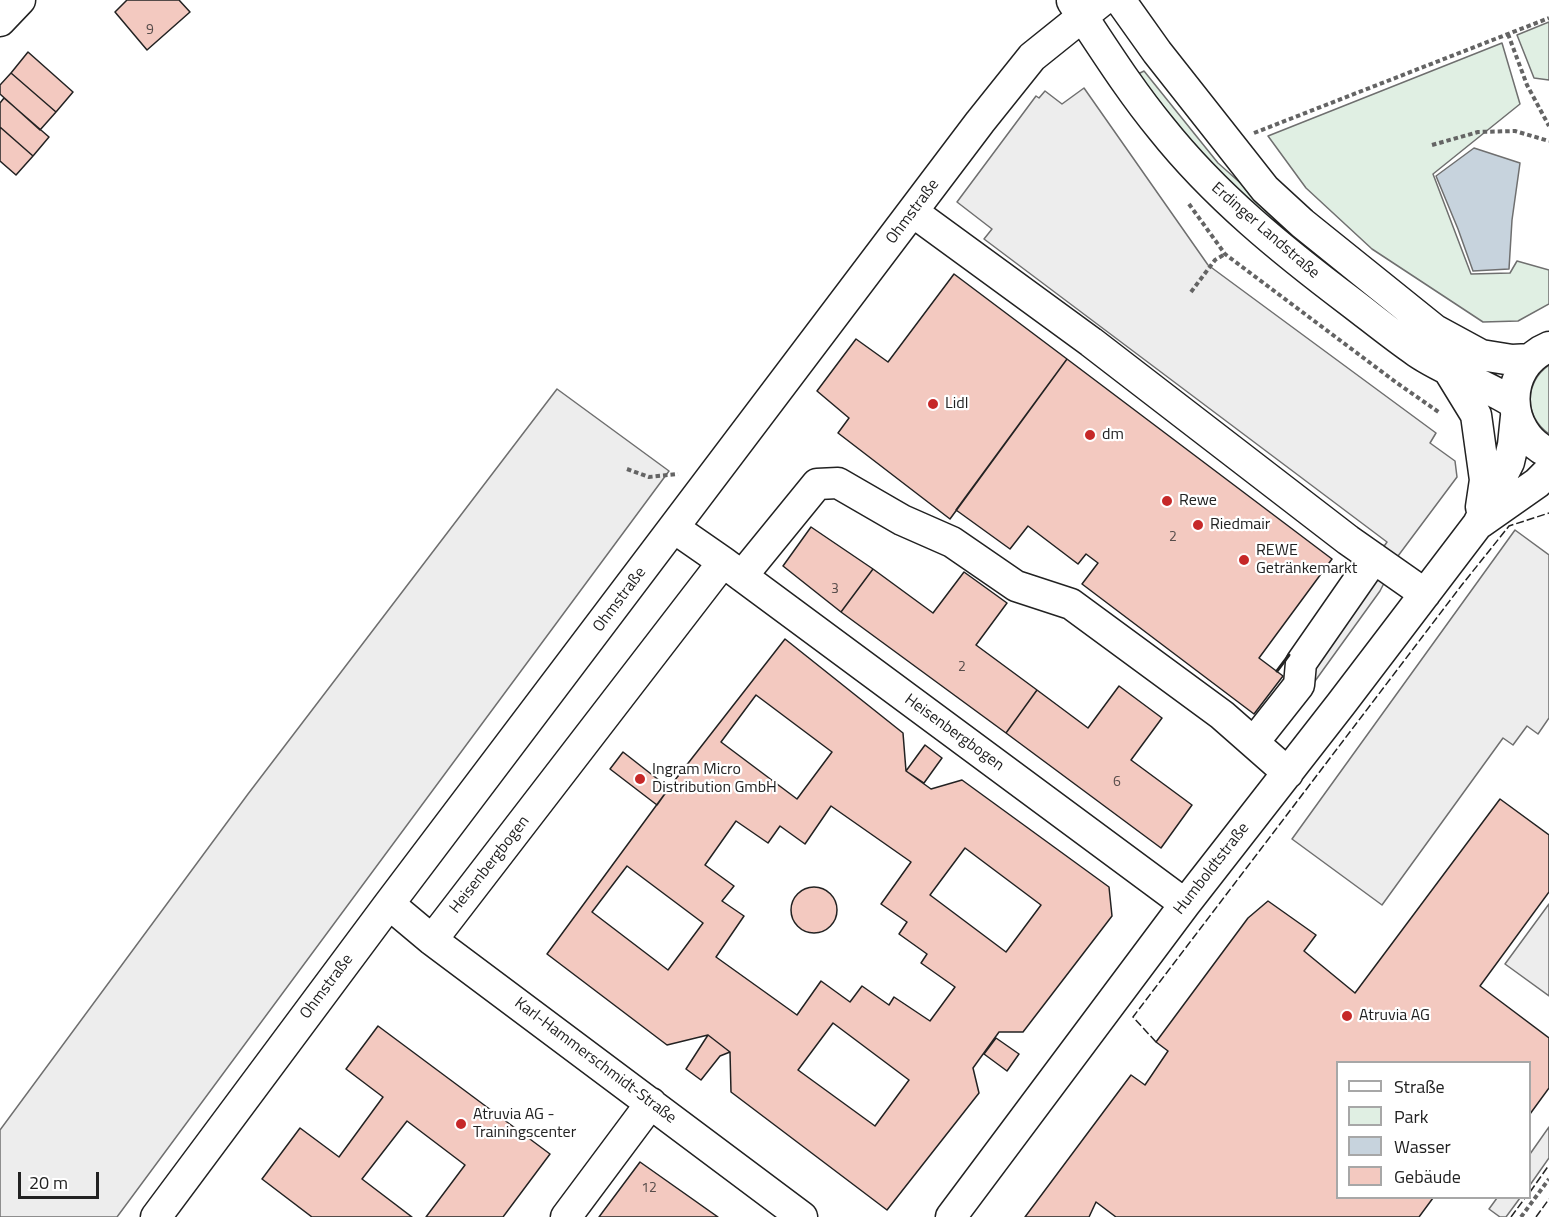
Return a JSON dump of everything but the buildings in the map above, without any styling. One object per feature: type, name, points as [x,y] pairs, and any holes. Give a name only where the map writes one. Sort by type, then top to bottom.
[{"type":"street","points":[[0,21],[20,0]]},
{"type":"street","name":"Erdinger Landstraße","points":[[1120,0],[1157,52],[1265,189],[1302,223],[1435,330],[1481,355],[1512,360],[1540,353]]},
{"type":"street","name":"Erdinger Landstraße","points":[[1085,6],[1121,76],[1161,129],[1208,181],[1301,265],[1418,353],[1449,371],[1497,392],[1515,410],[1529,440],[1549,453]]},
{"type":"street","name":"Ohmstraße","points":[[156,1217],[389,904],[980,122],[1032,57],[1085,6]]},
{"type":"street","points":[[913,212],[1091,342],[1374,558],[1425,594]]},
{"type":"street","name":"Erdinger Landstraße","points":[[1515,410],[1515,387],[1521,372],[1540,353]]},
{"type":"street","name":"Humboldtstraße","points":[[1449,371],[1476,416],[1485,480],[1478,524]]},
{"type":"street","name":"Humboldtstraße","points":[[951,1217],[1185,904],[1478,524],[1509,462],[1513,446],[1515,410]]},
{"type":"street","name":"Humboldtstraße","points":[[1478,524],[1537,483],[1549,471]]},
{"type":"street","points":[[732,569],[817,484],[838,483],[902,520],[952,542],[1016,586],[1071,604],[1222,715],[1288,772]]},
{"type":"street","name":"Heisenbergbogen","points":[[674,528],[1185,904]]},
{"type":"street","points":[[1254,742],[1299,685],[1301,663],[1374,558]]},
{"type":"street","name":"Heisenbergbogen","points":[[432,940],[732,569]]},
{"type":"street","name":"Karl-Hammerschmidt-Straße","points":[[389,904],[432,940],[802,1217]]},
{"type":"street","points":[[566,1217],[651,1103]]},
{"type":"path","points":[[1253,133],[1549,18]]},
{"type":"path","points":[[1508,34],[1527,85],[1549,126]]},
{"type":"path","points":[[1432,146],[1478,132],[1515,131],[1549,141]]},
{"type":"path","points":[[1191,292],[1215,260],[1225,254]]},
{"type":"path","points":[[627,469],[649,477],[718,470]]},
{"type":"path","points":[[1521,1217],[1549,1179]]},
{"type":"green space","points":[[1549,22],[1549,80],[1534,78],[1517,35]]},
{"type":"green space","points":[[1502,43],[1520,104],[1433,174],[1471,274],[1510,273],[1517,261],[1549,270],[1549,304],[1518,321],[1483,322],[1372,249],[1306,188],[1268,136]]},
{"type":"green space","points":[[1144,71],[1218,163],[1291,228],[1425,332],[1420,339],[1287,236],[1213,170],[1138,74]]},
{"type":"green space","points":[[1549,365],[1549,434],[1535,418],[1530,400],[1535,381]]},
{"type":"shaded area","points":[[1084,88],[1208,265],[1436,433],[1430,443],[1455,461],[1457,477],[1398,556],[1380,591],[1310,688],[1304,662],[1387,542],[984,239],[992,229],[957,202],[1036,96],[1039,98],[1045,91],[1062,104]]},
{"type":"shaded area","points":[[557,389],[669,471],[117,1217],[0,1217],[0,1130],[248,794]]},
{"type":"shaded area","points":[[1515,530],[1549,555],[1549,718],[1538,734],[1527,726],[1513,745],[1503,738],[1382,905],[1292,839]]},
{"type":"shaded area","points":[[1549,904],[1549,996],[1505,964]]},
{"type":"shaded area","points":[[1549,1127],[1549,1158],[1531,1184],[1531,1153]]},
{"type":"shaded area","points":[[1496,1199],[1519,1199],[1506,1217],[1500,1217],[1489,1209]]},
{"type":"water","points":[[1474,148],[1520,163],[1512,220],[1509,269],[1473,271],[1436,176]]},
{"type":"fence","points":[[1156,1042],[1133,1017],[1509,526],[1549,513]]},
{"type":"fence","points":[[1531,1191],[1549,1165]]},
{"type":"fence","points":[[1511,1217],[1524,1199]]},
{"type":"fence","points":[[1536,1217],[1549,1199]]},
{"type":"wall","points":[[1277,671],[1289,655]]},
{"type":"place","name":"Lidl","points":[[933,404]]},
{"type":"place","name":"dm","points":[[1090,435]]},
{"type":"place","name":"Rewe","points":[[1167,501]]},
{"type":"place","name":"Riedmair","points":[[1198,525]]},
{"type":"place","name":"REWE Getränkemarkt","points":[[1244,560]]},
{"type":"place","name":"Ingram Micro Distribution GmbH","points":[[640,779]]},
{"type":"place","name":"Atruvia AG","points":[[1347,1016]]},
{"type":"place","name":"Atruvia AG - Trainingscenter","points":[[461,1124]]}]
